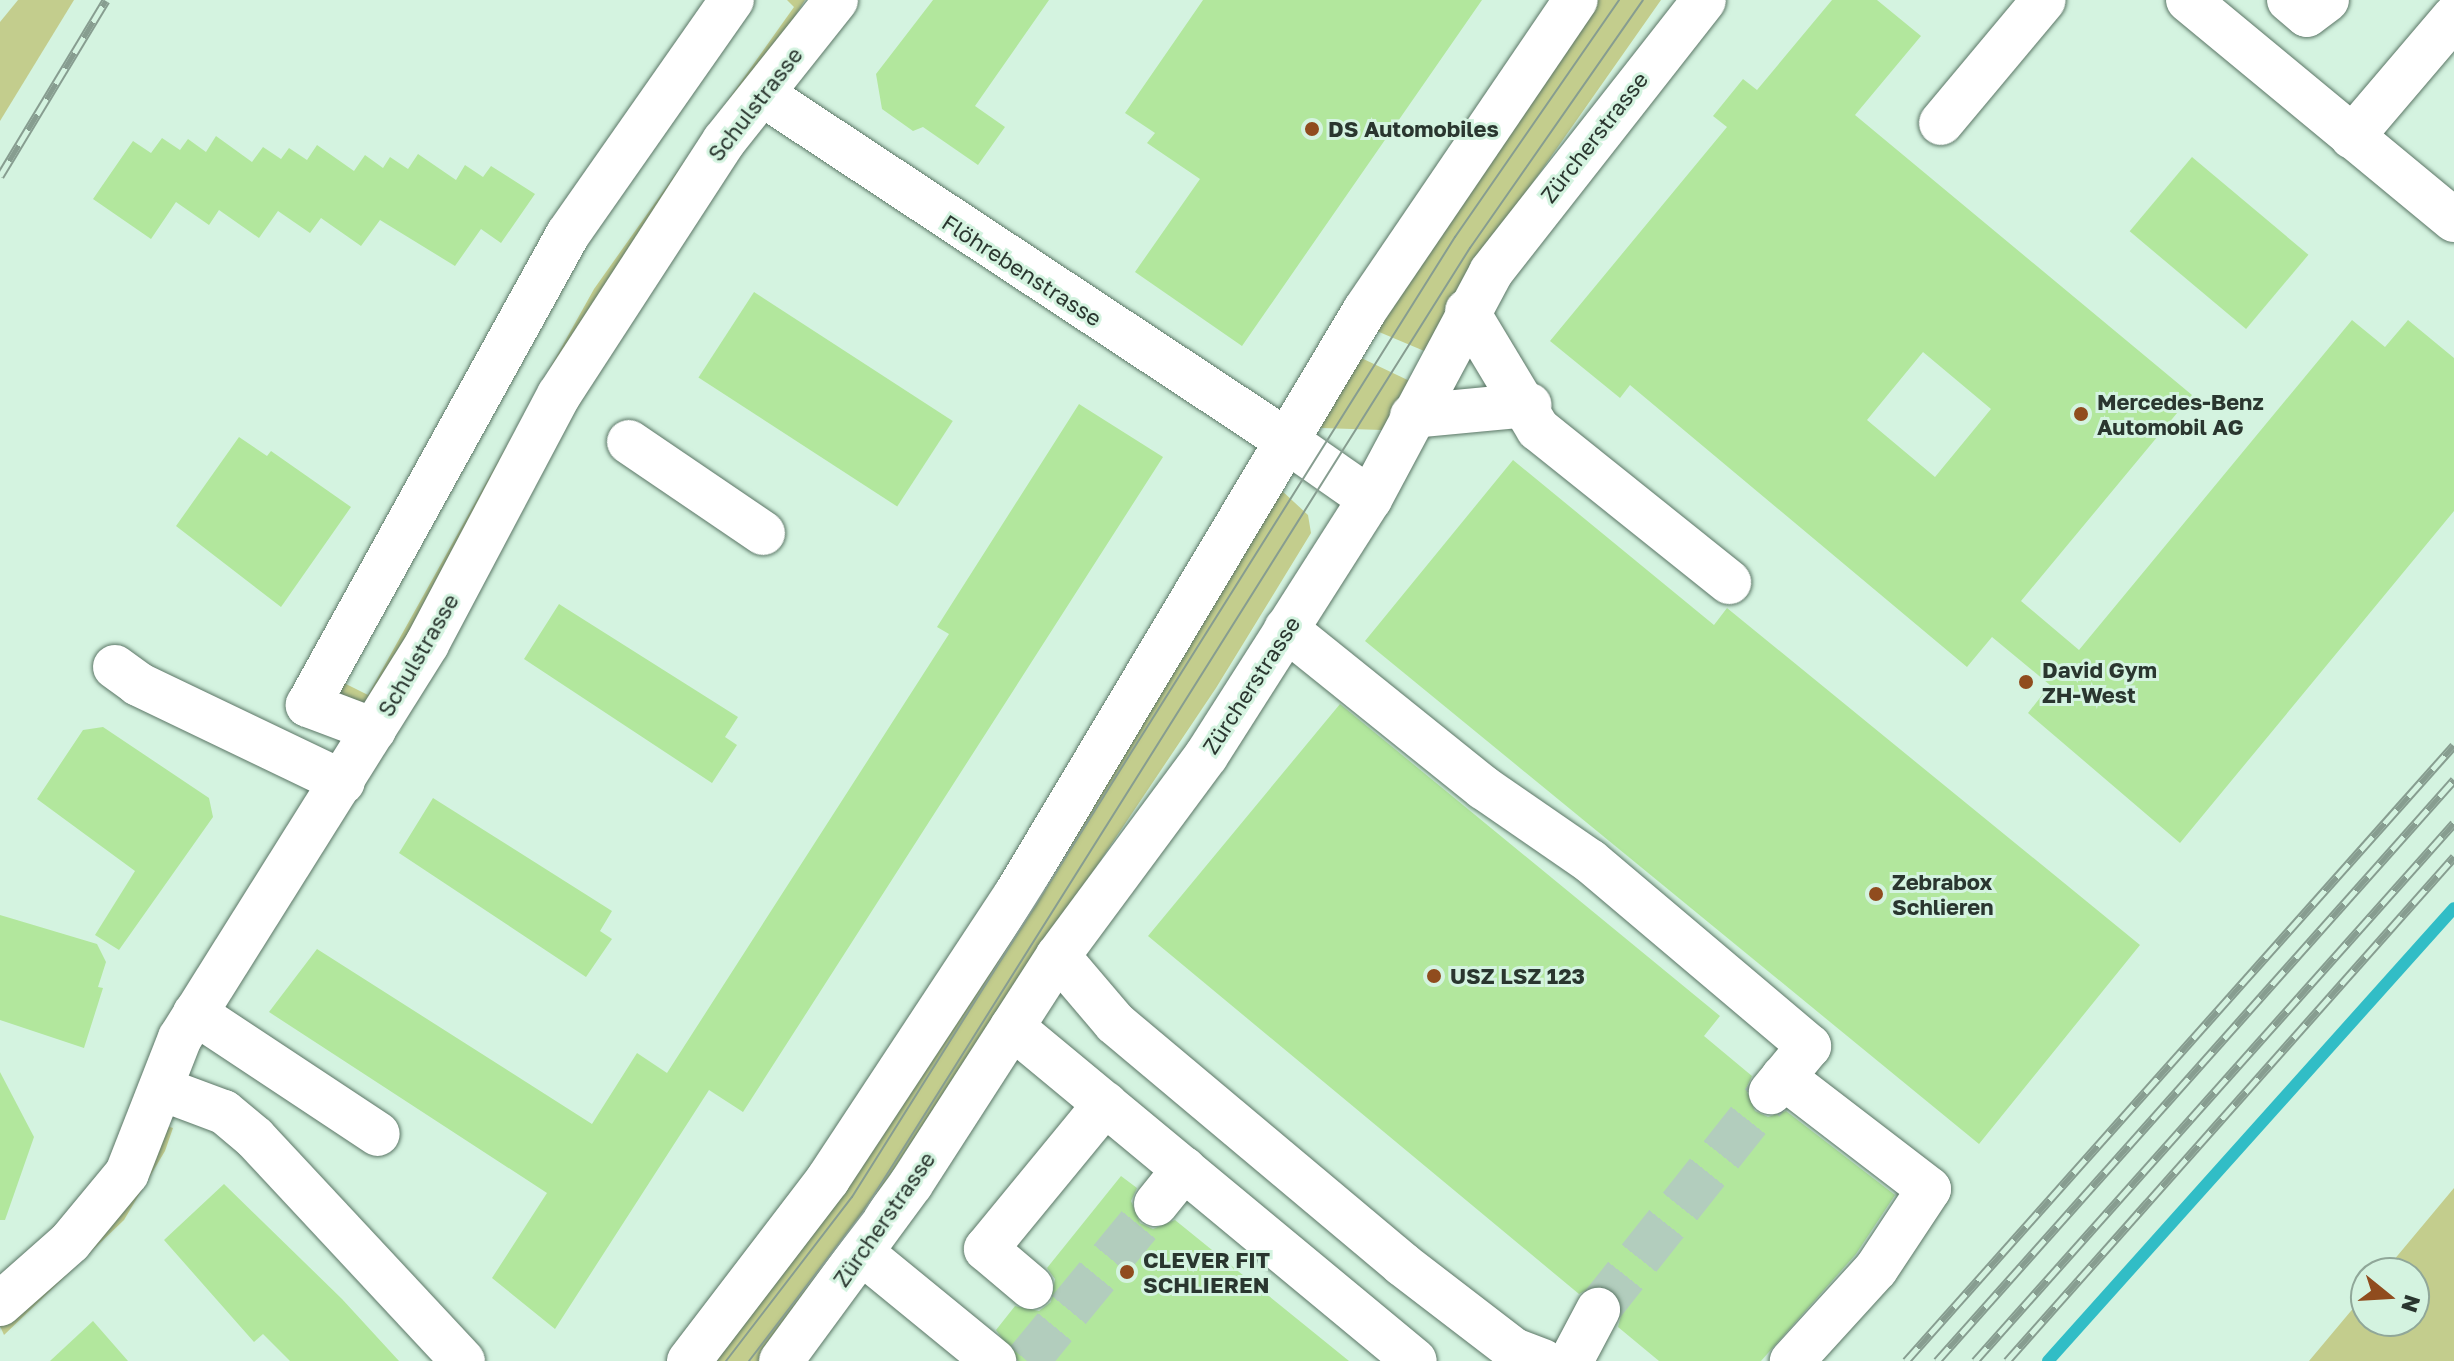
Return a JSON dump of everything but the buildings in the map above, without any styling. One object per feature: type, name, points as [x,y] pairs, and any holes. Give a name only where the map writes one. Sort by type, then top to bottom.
[{"type":"main road","points":[[374,730],[308,705],[568,234],[732,0]]},
{"type":"main road","name":"Schulstrasse","points":[[0,1304],[104,1206],[127,1173],[195,1013],[374,730],[559,395],[673,216],[762,94],[836,0]]},
{"type":"main road","points":[[689,1361],[819,1192],[1016,894],[1404,250],[1576,0]]},
{"type":"main road","name":"Zürcherstrasse","points":[[781,1361],[862,1253],[1058,956],[1206,756],[1370,499],[1467,311],[1517,234],[1704,0]]},
{"type":"main road","points":[[1941,123],[2044,0]]},
{"type":"main road","points":[[2188,0],[2454,220]]},
{"type":"main road","points":[[2289,0],[2307,15],[2327,0]]},
{"type":"main road","points":[[2352,137],[2454,17]]},
{"type":"main road","name":"Flöhrebenstrasse","points":[[762,94],[1370,499]]},
{"type":"main road","points":[[1467,311],[1529,405],[1538,429],[1729,582]]},
{"type":"main road","points":[[1412,416],[1529,405]]},
{"type":"main road","points":[[629,442],[763,533]]},
{"type":"main road","points":[[1286,629],[1484,788],[1590,861],[1809,1046],[1777,1085],[1929,1189],[1876,1269],[1792,1361]]},
{"type":"main road","points":[[115,667],[138,684],[343,782]]},
{"type":"main road","points":[[1058,956],[1115,1023],[1402,1264],[1514,1350],[1543,1361]]},
{"type":"main road","points":[[195,1013],[378,1134]]},
{"type":"main road","points":[[1012,1027],[1415,1361]]},
{"type":"main road","points":[[162,1089],[224,1112],[255,1138],[463,1361]]},
{"type":"main road","points":[[1031,1287],[986,1249],[1105,1104]]},
{"type":"main road","points":[[1156,1204],[1184,1169]]},
{"type":"main road","points":[[862,1253],[994,1361]]},
{"type":"main road","points":[[1571,1361],[1598,1310]]},
{"type":"green space","points":[[18,0],[74,0],[0,121],[0,22]]},
{"type":"green space","points":[[787,0],[805,0],[370,705],[340,694],[342,682],[368,695],[594,289],[794,7]]},
{"type":"green space","points":[[1593,0],[1661,0],[1529,188],[1429,353],[1372,329]]},
{"type":"green space","points":[[1355,355],[1416,384],[1382,430],[1322,428],[1317,425]]},
{"type":"green space","points":[[1280,489],[1308,515],[1311,533],[1216,688],[765,1361],[712,1361],[842,1192]]},
{"type":"green space","points":[[164,1125],[173,1128],[165,1151],[124,1220],[4,1335],[0,1326],[85,1246]]},
{"type":"green space","points":[[2454,1188],[2454,1361],[2309,1361],[2350,1312],[2350,1337],[2430,1337],[2430,1257],[2396,1257]]},
{"type":"waterway","points":[[2048,1361],[2454,908]]},
{"type":"tunnel","points":[[1598,1310],[1771,1092]]},
{"type":"tunnel","points":[[1027,1361],[1156,1204]]},
{"type":"tram line","points":[[726,1361],[852,1197],[1455,237],[1619,0]]},
{"type":"tram line","points":[[749,1361],[864,1211],[1470,248],[1643,0]]},
{"type":"railway","points":[[0,176],[106,0]]},
{"type":"railway","points":[[1906,1361],[2454,745]]},
{"type":"railway","points":[[1937,1361],[2454,780]]},
{"type":"railway","points":[[1975,1361],[2454,823]]},
{"type":"railway","points":[[2007,1361],[2454,857]]},
{"type":"place","name":"DS Automobiles","points":[[1312,129]]},
{"type":"place","name":"Mercedes-Benz Automobil AG","points":[[2081,414]]},
{"type":"place","name":"David Gym ZH-West","points":[[2026,682]]},
{"type":"place","name":"Zebrabox Schlieren","points":[[1876,894]]},
{"type":"place","name":"USZ LSZ 123","points":[[1434,976]]},
{"type":"place","name":"CLEVER FIT SCHLIEREN","points":[[1127,1272]]}]
